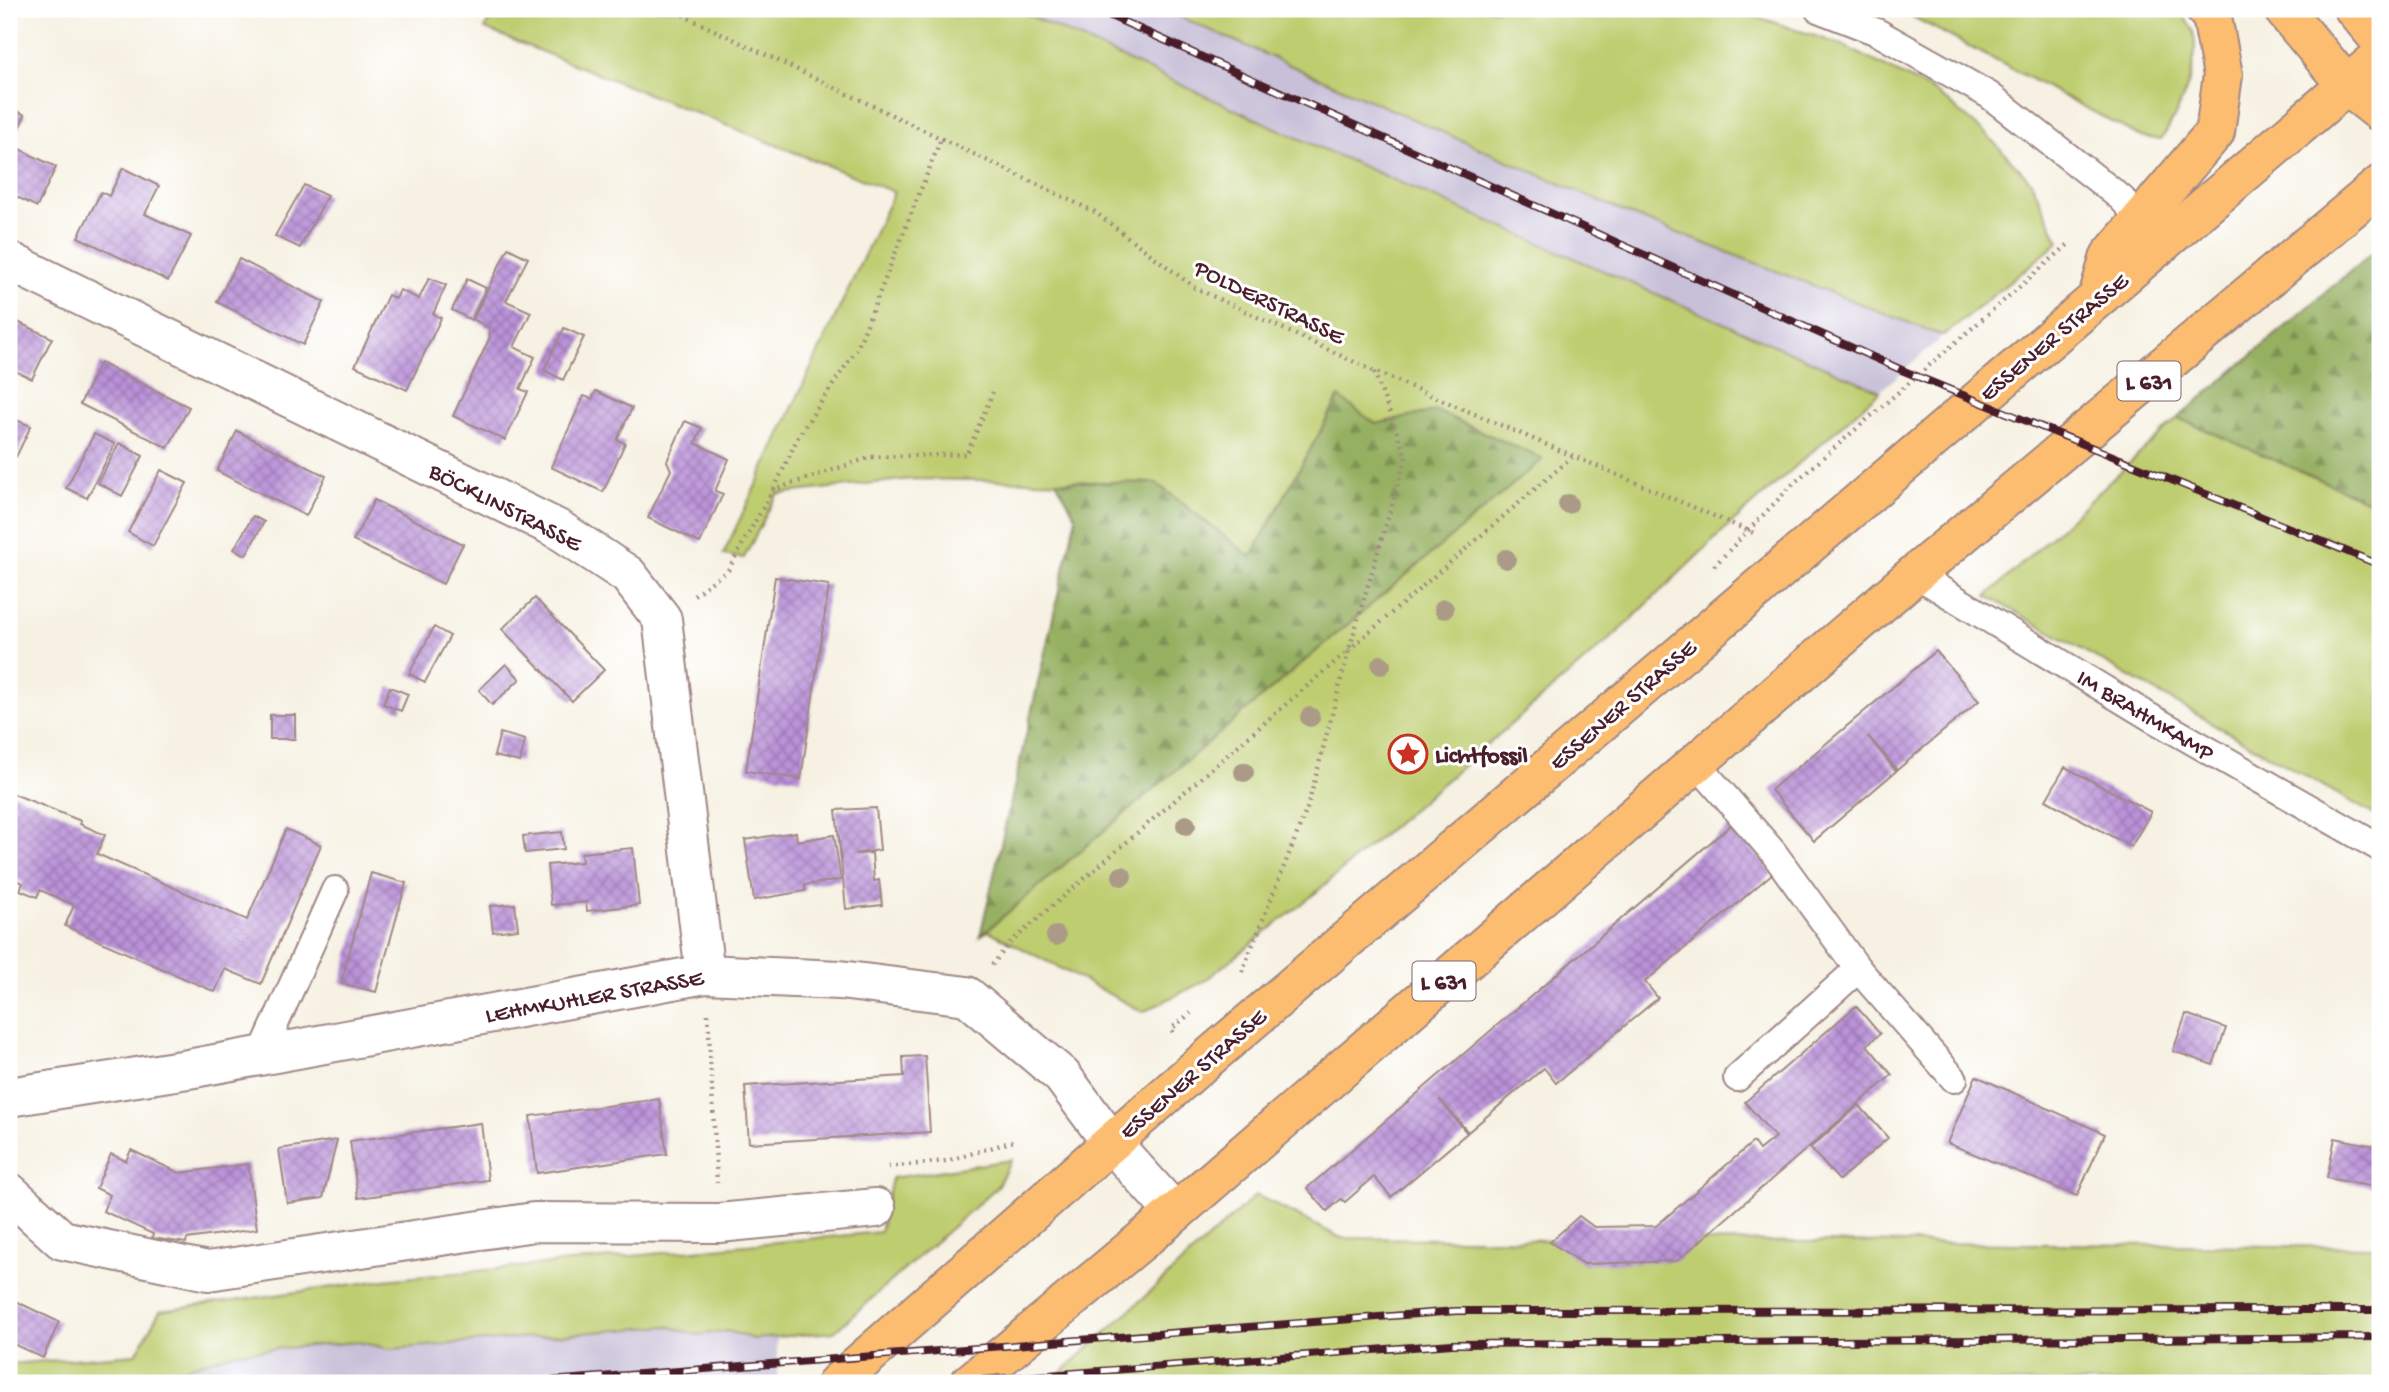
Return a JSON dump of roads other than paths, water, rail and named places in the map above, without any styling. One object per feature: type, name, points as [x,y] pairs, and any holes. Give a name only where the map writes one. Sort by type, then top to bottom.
[{"type":"main road","points":[[2098,298],[2109,256],[2131,208],[2215,132],[2223,75],[2212,17],[2205,9]]},
{"type":"main road","points":[[2283,9],[2348,87],[2380,112]]},
{"type":"main road","points":[[2354,9],[2380,40]]},
{"type":"main road","name":"ESSENER STRASSE","points":[[837,1383],[1111,1142],[2380,57]]},
{"type":"main road","name":"L 631","points":[[970,1383],[1175,1213],[1915,575],[2380,185]]},
{"type":"street","name":"BÖCKLINSTRASSE","points":[[9,261],[558,529],[628,575],[663,619],[705,974]]},
{"type":"street","name":"LEHMKUHLER STRASSE","points":[[9,1097],[188,1069],[262,1053],[705,974],[840,980],[968,996],[1062,1076],[1111,1142]]},
{"type":"street","points":[[1111,1142],[1175,1213]]},
{"type":"street","points":[[9,1192],[62,1240],[208,1271],[534,1223],[719,1223],[876,1208]]},
{"type":"lane","points":[[1818,9],[1877,32],[1989,94],[2131,208]]},
{"type":"lane","name":"IM BRAHMKAMP","points":[[1915,575],[2150,718],[2380,848]]},
{"type":"lane","points":[[1698,764],[1773,852],[1858,969],[1954,1079]]},
{"type":"lane","points":[[262,1053],[335,890]]},
{"type":"lane","points":[[1737,1079],[1858,969]]},
{"type":"railway","points":[[1095,9],[1904,371],[2380,565]]},
{"type":"railway","points":[[524,1383],[1456,1311],[2380,1310]]},
{"type":"railway","points":[[942,1383],[1452,1344],[2380,1337]]},
{"type":"place","name":"Lichtfossil","points":[[1408,754]]}]
